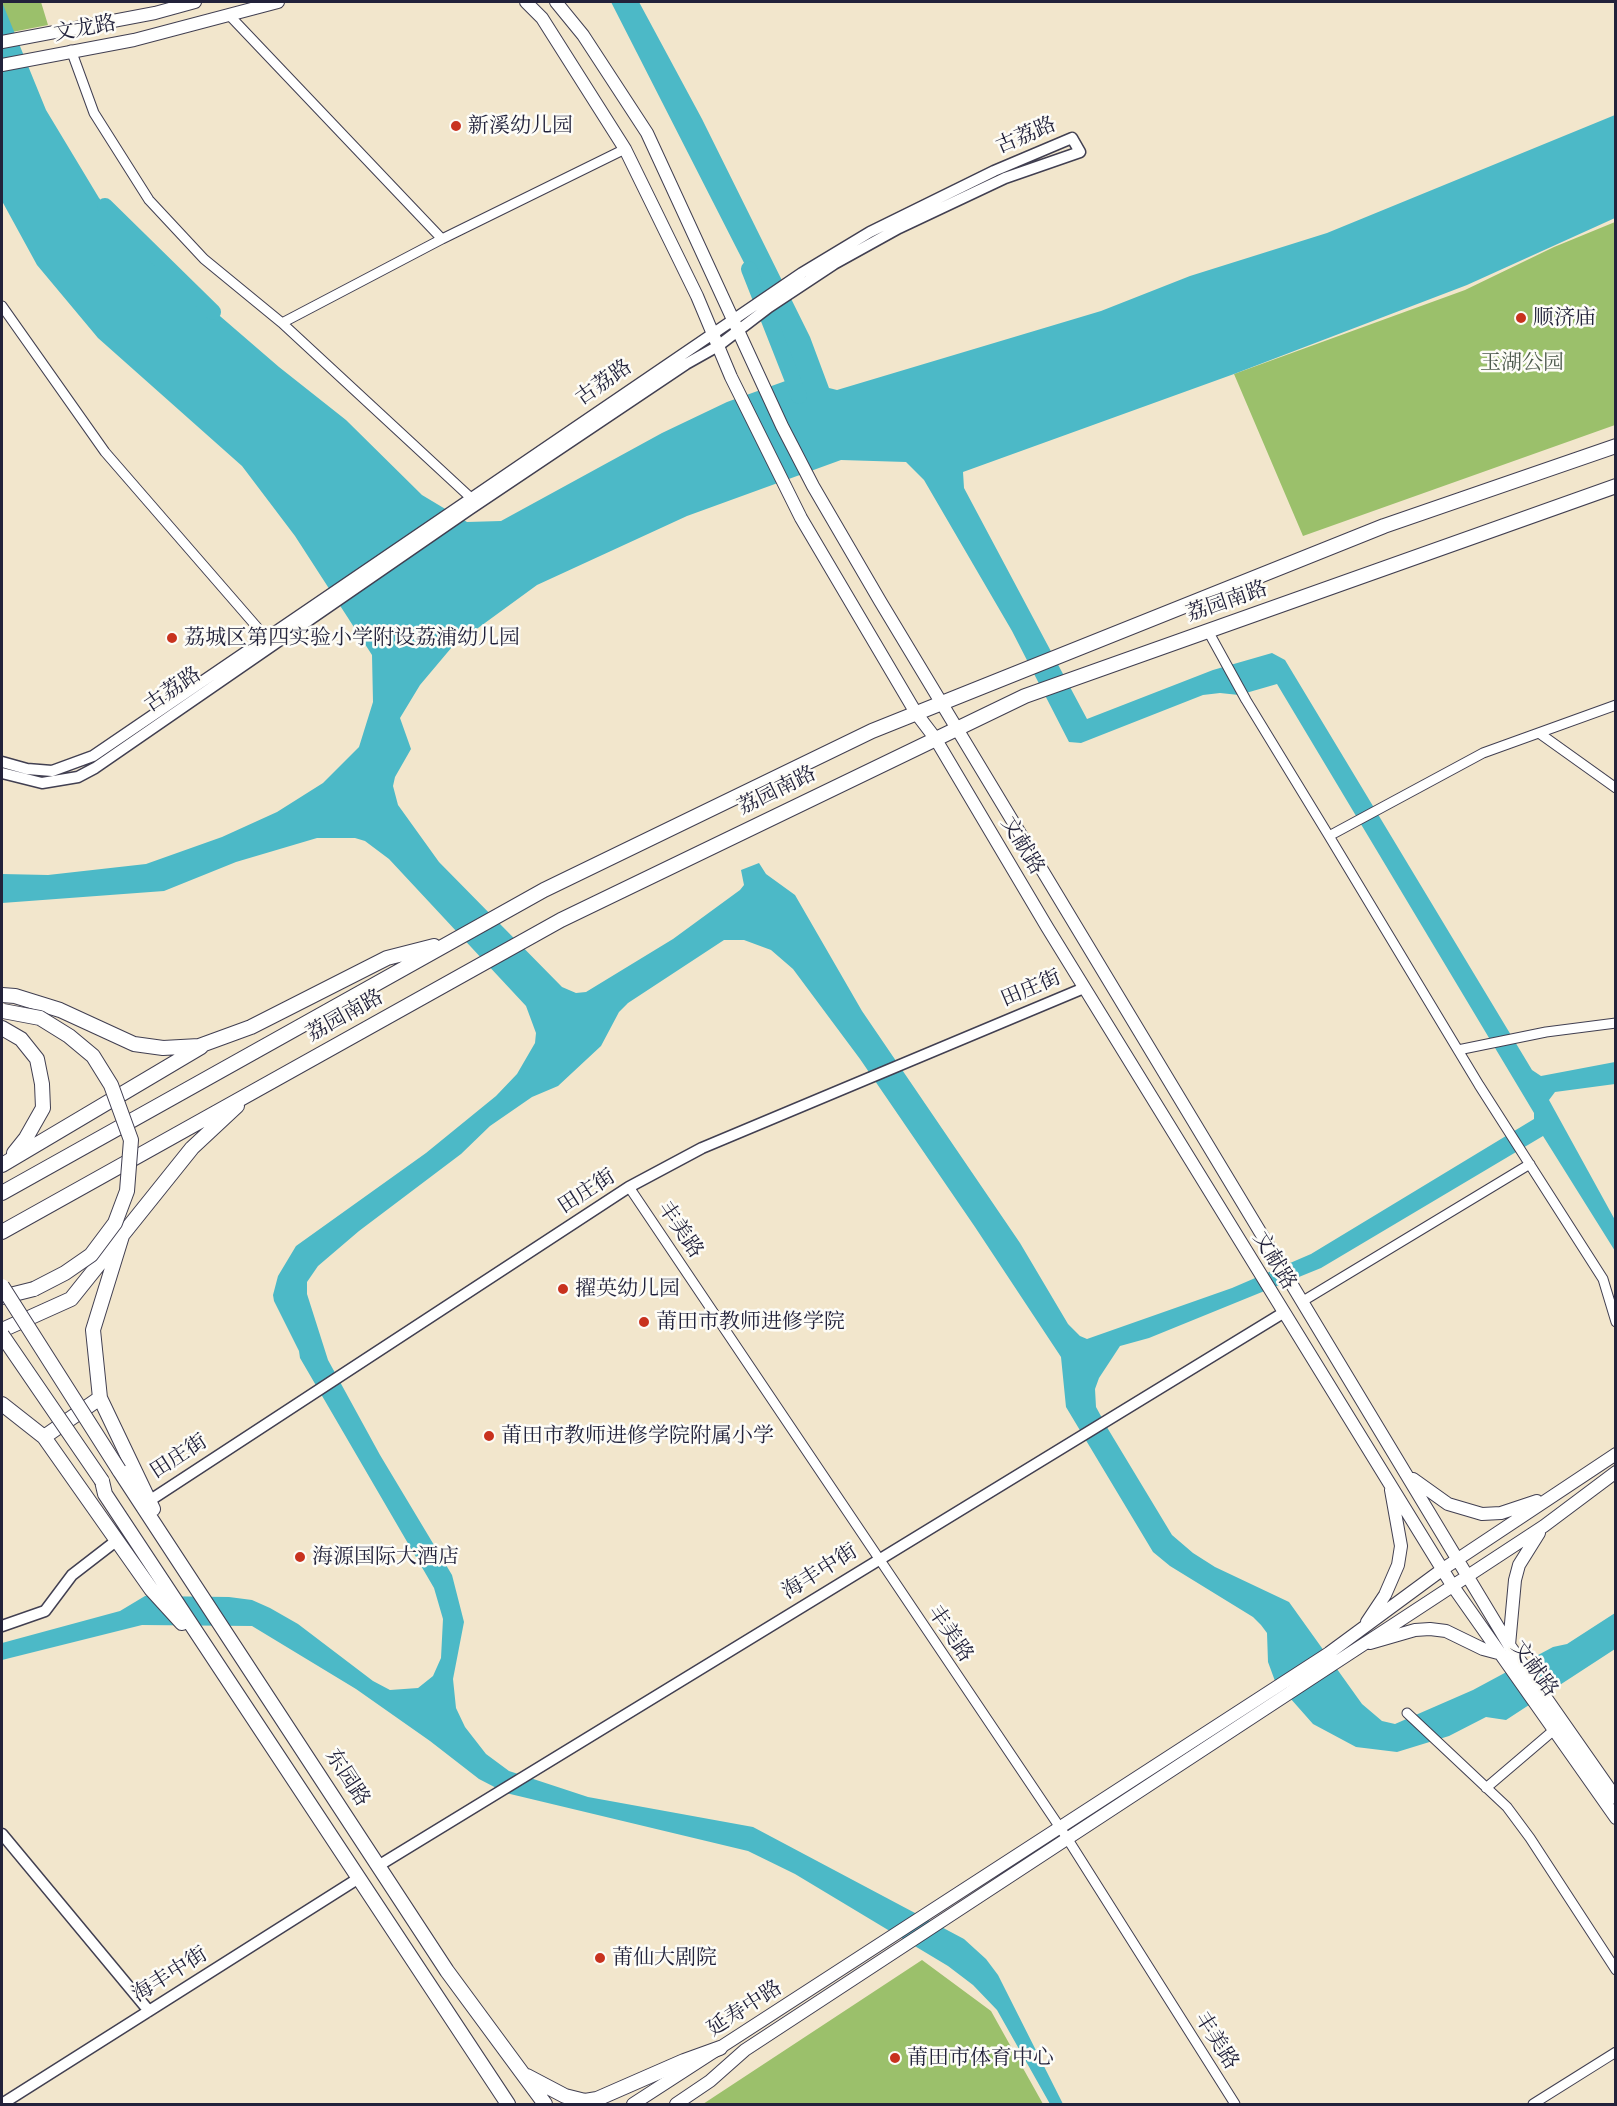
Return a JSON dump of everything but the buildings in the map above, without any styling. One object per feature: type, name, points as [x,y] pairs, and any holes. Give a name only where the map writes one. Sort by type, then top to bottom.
[{"type":"main road","name":"文龙路","points":[[2,42],[155,14],[195,2]]},
{"type":"main road","name":"文龙路","points":[[2,64],[134,40],[278,2]]},
{"type":"main road","points":[[516,2],[561,48]]},
{"type":"main road","points":[[526,2],[542,18],[561,48]]},
{"type":"main road","points":[[556,2],[583,35],[647,133],[758,377],[809,478],[957,728],[1410,1476],[1457,1560],[1549,1713]]},
{"type":"main road","name":"文献路","points":[[561,48],[625,149],[731,377],[801,518],[916,713],[935,738],[1084,988],[1452,1585],[1500,1655],[1616,1798]]},
{"type":"main road","name":"荔园南路","points":[[2,1192],[499,915],[683,820],[916,713],[1073,649],[1384,526],[1616,446]]},
{"type":"main road","name":"荔园南路","points":[[2,1232],[518,944],[738,833],[1025,696],[1616,486]]},
{"type":"main road","points":[[2,995],[15,996],[60,1010],[134,1044],[163,1048],[199,1046],[251,1027],[387,958],[453,941]]},
{"type":"main road","points":[[2,1011],[40,1018],[69,1035],[93,1056],[111,1085],[131,1140],[128,1191],[115,1223],[91,1255],[65,1273],[34,1289],[2,1297]]},
{"type":"main road","points":[[2,1028],[21,1039],[37,1059],[43,1108],[26,1138],[4,1163]]},
{"type":"main road","points":[[4,1163],[211,1041]]},
{"type":"main road","points":[[2,1330],[71,1299],[192,1148],[251,1092]]},
{"type":"main road","points":[[122,1236],[93,1330],[100,1398],[188,1577]]},
{"type":"main road","name":"东园路","points":[[2,1287],[188,1577],[447,1971],[545,2104]]},
{"type":"main road","points":[[2,1335],[102,1481],[105,1494],[508,2104]]},
{"type":"main road","points":[[44,1437],[100,1398]]},
{"type":"main road","points":[[2,1404],[44,1437],[151,1589],[212,1657]]},
{"type":"main road","points":[[1272,1698],[1443,1569],[1616,1454]]},
{"type":"main road","points":[[1063,1833],[1272,1698],[1364,1645],[1544,1526],[1616,1472]]},
{"type":"main road","points":[[1410,1476],[1448,1504],[1482,1514],[1508,1511],[1560,1491]]},
{"type":"main road","points":[[1362,1629],[1384,1595],[1398,1565],[1401,1546],[1390,1483]]},
{"type":"main road","points":[[1511,1649],[1515,1580],[1519,1565],[1544,1526]]},
{"type":"main road","points":[[1364,1645],[1415,1630],[1430,1629],[1446,1631],[1483,1650],[1500,1655]]},
{"type":"main road","name":"文献路","points":[[1549,1713],[1554,1730],[1616,1818]]},
{"type":"main road","name":"延寿中路","points":[[633,2104],[935,1909],[1063,1833]]},
{"type":"main road","name":"延寿中路","points":[[675,2104],[710,2081],[745,2050],[946,1917],[1063,1833]]},
{"type":"main road","points":[[525,2075],[565,2096],[585,2100],[597,2098],[720,2048]]},
{"type":"main road","points":[[498,2090],[498,2104]]},
{"type":"street","points":[[230,16],[442,239]]},
{"type":"street","points":[[71,50],[94,113],[148,201],[204,258],[282,323],[468,504]]},
{"type":"street","name":"古荔路","points":[[2,762],[40,771],[66,768],[83,761],[281,634],[731,318],[861,238],[935,198],[1072,138],[1080,152],[1005,178],[899,228],[824,270],[768,307],[718,346],[686,363],[468,504]]},
{"type":"street","points":[[282,323],[442,239],[625,149]]},
{"type":"street","points":[[2,306],[105,452],[269,642]]},
{"type":"street","points":[[1208,631],[1246,700],[1332,834],[1458,1050],[1603,1279],[1616,1322]]},
{"type":"street","name":"古荔路","points":[[2,773],[42,783],[78,777],[269,642]]},
{"type":"street","points":[[1332,834],[1483,753],[1616,705]]},
{"type":"street","points":[[1539,733],[1616,788]]},
{"type":"street","name":"田庄街","points":[[149,1500],[629,1187],[702,1148],[1084,988]]},
{"type":"street","points":[[1458,1050],[1546,1032],[1616,1023]]},
{"type":"street","points":[[1303,1301],[1530,1164]]},
{"type":"street","name":"丰美路","points":[[629,1187],[1063,1833],[1235,2104]]},
{"type":"street","name":"海丰中街","points":[[378,1866],[1283,1313]]},
{"type":"street","points":[[2,1626],[45,1611],[72,1575],[116,1541]]},
{"type":"street","points":[[1407,1713],[1507,1807],[1530,1838],[1616,1970]]},
{"type":"street","points":[[1486,1788],[1554,1730]]},
{"type":"street","points":[[2,1834],[149,2011]]},
{"type":"street","name":"海丰中街","points":[[2,2104],[359,1878]]},
{"type":"street","points":[[1533,2104],[1616,2052]]},
{"type":"green space","points":[[2,2],[41,2],[48,25],[2,34]]},
{"type":"green space","name":"玉湖公园","points":[[1615,222],[1615,425],[1303,536],[1234,374],[1465,290],[1554,247]]},
{"type":"green space","name":"莆田市体育中心","points":[[922,1960],[991,2011],[1043,2104],[703,2104]]},
{"type":"water","points":[[2,2],[46,110],[99,198],[155,260],[279,367],[346,420],[422,495],[467,522],[501,521],[662,433],[727,402],[791,379],[790,353],[611,2],[639,2],[702,119],[810,337],[829,388],[837,390],[1101,311],[1190,276],[1327,233],[1615,115],[1615,218],[1467,285],[1234,374],[963,472],[964,488],[1087,719],[1213,670],[1272,653],[1285,660],[1532,1070],[1541,1076],[1615,1062],[1615,1084],[1555,1092],[1549,1100],[1615,1220],[1615,1251],[1543,1136],[1321,1268],[1149,1338],[1120,1346],[1099,1378],[1095,1389],[1096,1407],[1108,1429],[1172,1535],[1193,1553],[1215,1567],[1289,1602],[1362,1704],[1382,1721],[1395,1724],[1473,1690],[1553,1647],[1567,1644],[1615,1613],[1615,1649],[1506,1720],[1486,1717],[1449,1736],[1397,1752],[1356,1747],[1313,1724],[1275,1681],[1268,1662],[1267,1633],[1261,1625],[1253,1617],[1170,1566],[1153,1552],[1066,1407],[1061,1357],[975,1227],[860,1059],[793,969],[771,950],[744,940],[724,940],[628,1003],[619,1012],[601,1046],[558,1086],[532,1097],[490,1126],[461,1154],[359,1231],[318,1266],[307,1282],[307,1294],[328,1360],[380,1455],[452,1575],[464,1622],[453,1679],[456,1708],[465,1727],[486,1754],[509,1771],[588,1797],[753,1827],[964,1939],[986,1959],[998,1975],[1063,2104],[1050,2104],[997,2010],[973,1985],[948,1966],[795,1874],[748,1851],[506,1793],[479,1779],[356,1689],[252,1626],[142,1625],[2,1660],[2,1643],[120,1611],[145,1596],[229,1597],[252,1600],[298,1624],[373,1681],[390,1690],[418,1688],[433,1676],[441,1658],[443,1619],[434,1588],[300,1358],[299,1351],[273,1295],[278,1276],[296,1246],[426,1153],[496,1096],[517,1074],[535,1043],[536,1033],[526,1006],[389,859],[365,841],[355,838],[317,838],[236,862],[164,891],[2,903],[2,874],[48,875],[146,864],[222,837],[277,812],[323,783],[359,747],[373,702],[372,655],[295,536],[242,466],[98,338],[37,265],[2,201]],"holes":[[[841,460],[906,462],[924,480],[1012,631],[1069,742],[1081,743],[1203,695],[1220,693],[1239,695],[1277,684],[1534,1113],[1534,1119],[1311,1254],[1232,1288],[1087,1339],[1080,1336],[1068,1324],[1020,1243],[862,1011],[795,895],[766,874],[759,863],[741,870],[744,885],[740,890],[673,939],[586,992],[576,993],[562,987],[439,862],[398,805],[393,786],[395,777],[411,749],[400,718],[420,685],[452,647],[537,585],[687,516]]]},
{"type":"waterway","points":[[105,206],[213,312]]},
{"type":"waterway","points":[[749,269],[799,396]]},
{"type":"place","name":"新溪幼儿园","points":[[456,126]]},
{"type":"place","name":"顺济庙","points":[[1521,318]]},
{"type":"place","name":"荔城区第四实验小学附设荔浦幼儿园","points":[[172,638]]},
{"type":"place","name":"擢英幼儿园","points":[[563,1289]]},
{"type":"place","name":"莆田市教师进修学院","points":[[644,1322]]},
{"type":"place","name":"莆田市教师进修学院附属小学","points":[[489,1436]]},
{"type":"place","name":"海源国际大酒店","points":[[300,1557]]},
{"type":"place","name":"莆仙大剧院","points":[[600,1958]]},
{"type":"place","name":"莆田市体育中心","points":[[895,2058]]}]
